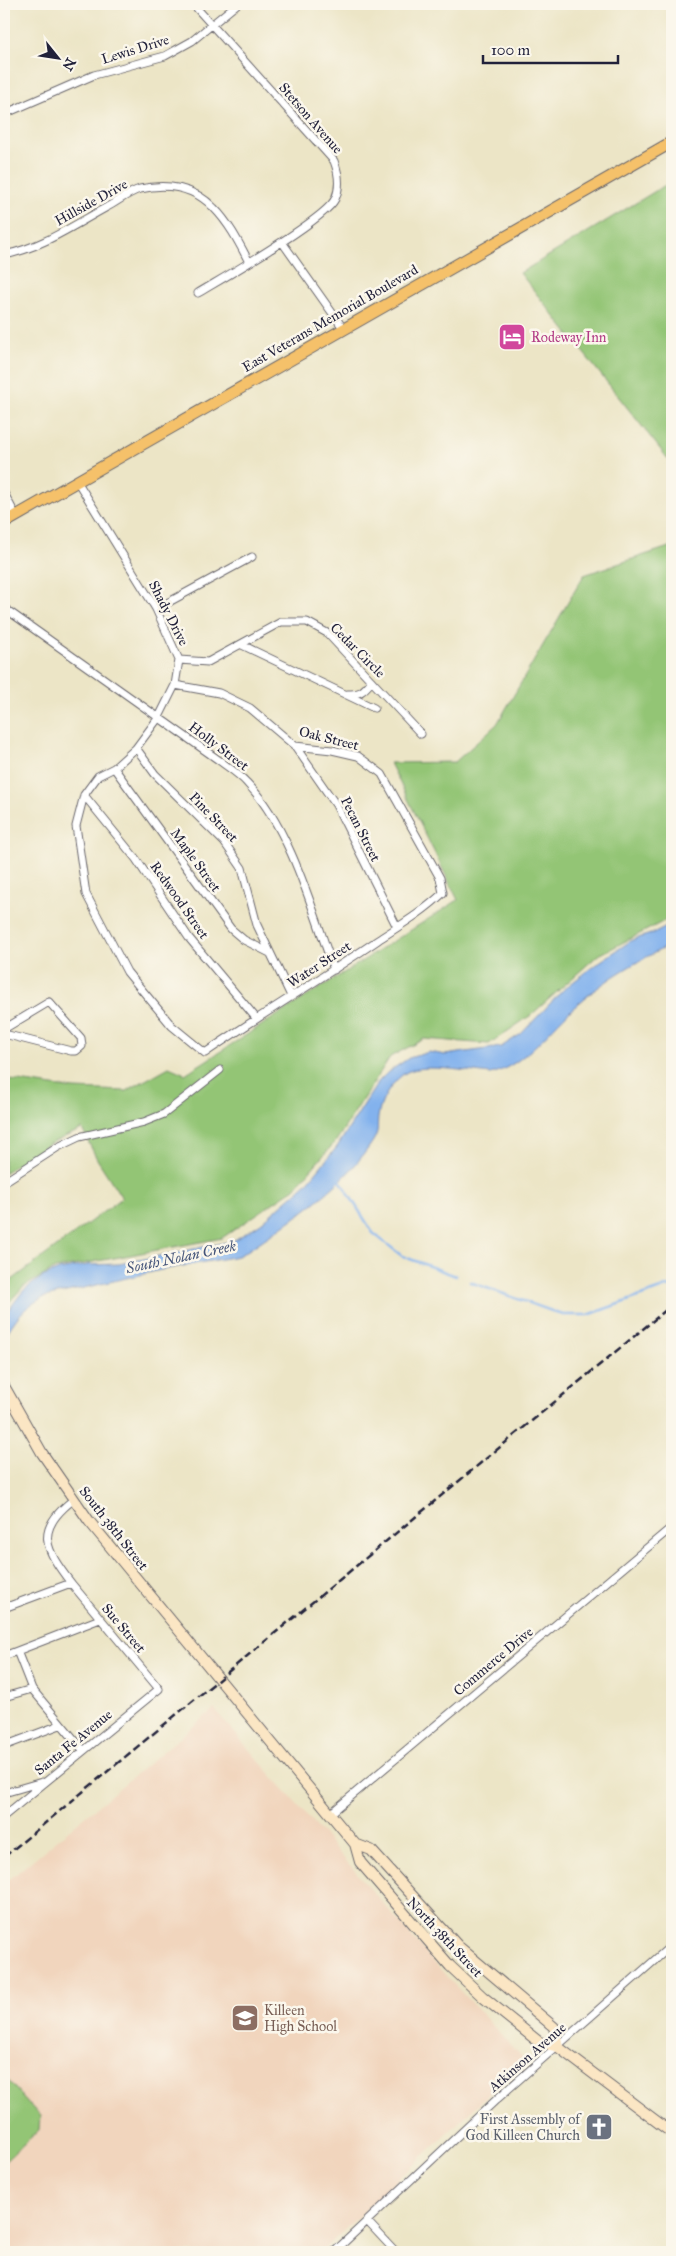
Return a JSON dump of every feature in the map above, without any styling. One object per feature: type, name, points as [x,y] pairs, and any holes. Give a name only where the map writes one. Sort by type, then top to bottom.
[{"type":"main road","name":"East Veterans Memorial Boulevard","points":[[4,523],[672,142]]},
{"type":"main road","name":"South 38th Street","points":[[4,1386],[30,1434],[73,1500],[217,1677]]},
{"type":"main road","name":"North 38th Street","points":[[217,1677],[355,1844],[360,1862],[438,1953],[483,1997],[539,2042],[558,2047],[672,2133]]},
{"type":"main road","name":"North 38th Street","points":[[355,1844],[371,1850],[453,1940],[554,2027],[558,2047]]},
{"type":"main road","points":[[438,1953],[453,1940]]},
{"type":"street","name":"Stetson Avenue","points":[[193,4],[334,161],[339,174],[335,200],[326,210],[282,242],[198,293]]},
{"type":"street","name":"Lewis Drive","points":[[4,114],[94,75],[165,56],[192,41],[213,26],[237,4]]},
{"type":"street","name":"Hillside Drive","points":[[4,255],[19,252],[43,242],[138,190],[164,185],[190,190],[213,206],[230,226],[250,262]]},
{"type":"street","points":[[282,242],[343,328]]},
{"type":"street","name":"Shady Drive","points":[[77,481],[156,609],[179,660],[175,685],[159,718],[136,748],[114,768],[98,776],[84,795],[76,826],[86,894],[127,972],[172,1026],[205,1054]]},
{"type":"street","points":[[4,493],[16,516]]},
{"type":"street","points":[[156,609],[252,557]]},
{"type":"street","name":"Holly Street","points":[[7,610],[247,783],[276,822],[301,880],[334,970]]},
{"type":"street","name":"Cedar Circle","points":[[179,660],[208,662],[281,622],[307,622],[327,632],[422,734]]},
{"type":"street","points":[[242,645],[374,708]]},
{"type":"street","points":[[345,694],[357,695],[372,681]]},
{"type":"street","name":"Oak Street","points":[[175,685],[219,693],[250,708],[295,746],[332,750],[358,756],[382,774],[440,878],[443,893]]},
{"type":"street","name":"Pecan Street","points":[[295,746],[336,805],[397,928]]},
{"type":"street","name":"Pine Street","points":[[136,748],[156,774],[224,842],[242,868],[257,925],[291,996]]},
{"type":"street","name":"Maple Street","points":[[114,768],[231,929],[244,940],[270,954]]},
{"type":"street","name":"Redwood Street","points":[[84,795],[136,859],[189,938],[256,1018]]},
{"type":"street","name":"Water Street","points":[[205,1054],[256,1018],[424,911],[443,893]]},
{"type":"street","points":[[4,1030],[49,1002],[81,1038],[82,1046],[76,1052],[4,1034]]},
{"type":"street","points":[[4,1182],[58,1147],[79,1137],[144,1122],[164,1114],[220,1070]]},
{"type":"street","name":"Sue Street","points":[[73,1500],[58,1512],[51,1524],[47,1539],[53,1559],[70,1583],[159,1689]]},
{"type":"street","name":"Commerce Drive","points":[[330,1814],[672,1527]]},
{"type":"street","points":[[4,1608],[70,1583]]},
{"type":"street","points":[[4,1656],[100,1619]]},
{"type":"street","points":[[17,1651],[32,1690],[83,1750]]},
{"type":"street","name":"Santa Fe Avenue","points":[[4,1816],[159,1689]]},
{"type":"street","points":[[4,1697],[32,1690]]},
{"type":"street","points":[[4,1746],[60,1724]]},
{"type":"street","points":[[4,1793],[45,1782]]},
{"type":"street","name":"Atkinson Avenue","points":[[334,2252],[497,2099],[672,1945]]},
{"type":"street","points":[[367,2221],[396,2252]]},
{"type":"shaded area","name":"Killeen High School","points":[[214,1709],[447,1977],[525,2060],[321,2252],[4,2252],[4,1884]]},
{"type":"green space","points":[[672,181],[672,464],[520,273]]},
{"type":"green space","points":[[672,546],[672,917],[597,956],[530,1016],[489,1044],[424,1039],[390,1057],[336,1141],[295,1188],[222,1238],[55,1269],[23,1287],[4,1308],[4,1286],[122,1198],[97,1159],[82,1129],[49,1144],[4,1173],[4,1079],[74,1089],[126,1091],[169,1067],[185,1074],[458,900],[390,763],[455,762],[497,724],[584,575]]},
{"type":"green space","points":[[4,2076],[40,2116],[39,2130],[4,2162]]},
{"type":"water","name":"South Nolan Creek","points":[[672,924],[672,944],[635,963],[590,993],[527,1053],[504,1069],[491,1074],[425,1068],[415,1069],[402,1075],[386,1095],[379,1112],[375,1136],[357,1163],[329,1191],[297,1217],[247,1251],[238,1256],[161,1270],[45,1297],[31,1305],[21,1314],[4,1338],[4,1316],[23,1291],[42,1277],[59,1270],[87,1265],[119,1264],[233,1241],[261,1223],[307,1183],[337,1147],[379,1081],[388,1072],[409,1058],[429,1052],[445,1055],[501,1047],[521,1034],[564,989],[595,965],[632,940],[657,932]]},
{"type":"waterway","points":[[338,1177],[373,1233],[402,1256],[456,1276]]},
{"type":"waterway","points":[[470,1282],[563,1315],[588,1315],[669,1286],[672,1288]]},
{"type":"railway","points":[[4,1857],[672,1305]]},
{"type":"place","name":"Rodeway Inn","points":[[512,337]]},
{"type":"place","name":"Killeen High School","points":[[245,2018]]},
{"type":"place","name":"First Assembly of God Killeen Church","points":[[599,2127]]}]
